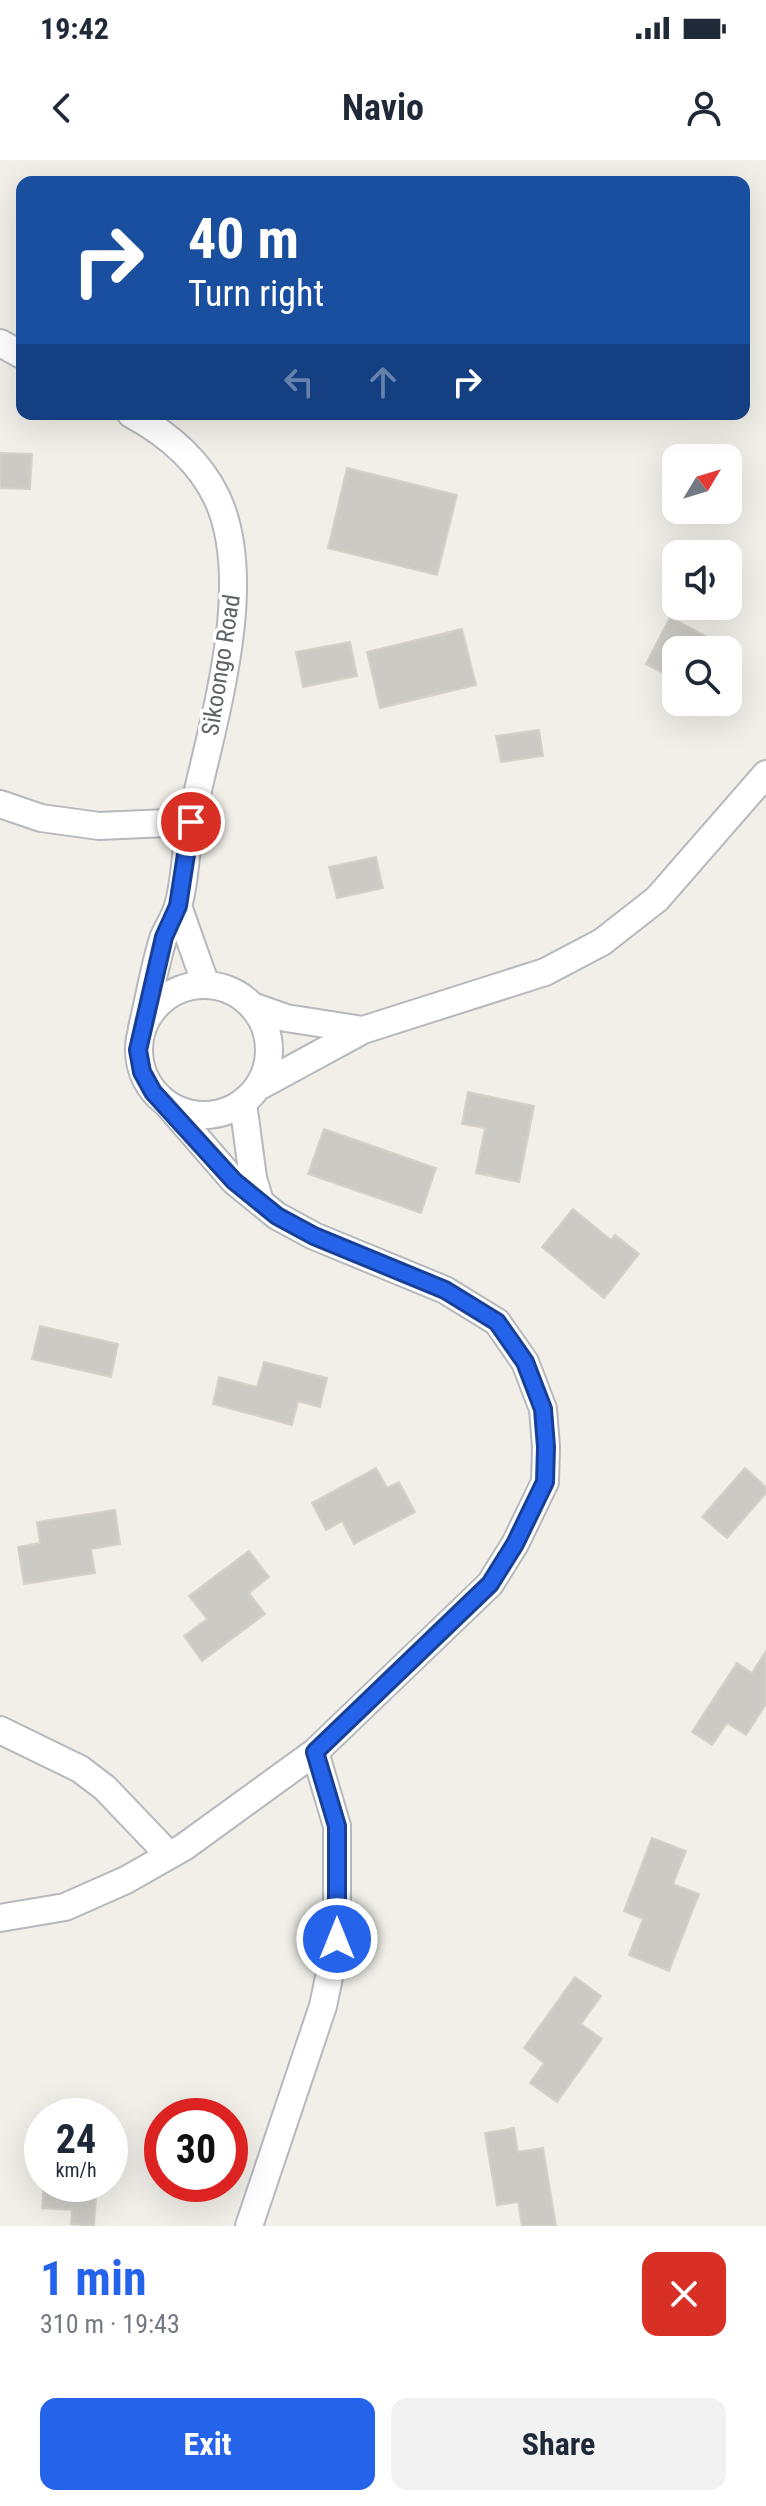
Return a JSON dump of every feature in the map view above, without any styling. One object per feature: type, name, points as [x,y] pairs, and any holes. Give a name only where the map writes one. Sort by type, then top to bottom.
[{"type":"street","name":"Sikoongo Road","points":[[143,420],[156,427],[192,460],[217,498],[227,534],[233,582],[233,609],[204,770],[191,822],[178,906]]},
{"type":"street","points":[[168,1105],[186,1114],[206,1116],[226,1113],[251,1095],[363,1030],[545,972],[602,942],[657,899],[766,774]]},
{"type":"street","points":[[0,804],[41,818],[99,826],[191,822]]},
{"type":"street","points":[[178,906],[206,985]]},
{"type":"street","points":[[0,1918],[65,1907],[126,1880],[184,1847],[315,1752],[490,1584],[515,1544],[545,1482],[543,1409],[525,1362],[497,1322],[445,1290],[314,1236],[277,1216],[234,1181],[153,1092],[142,1072],[138,1050],[164,937],[178,906]]},
{"type":"street","points":[[142,1028],[152,1010],[166,996],[185,987],[206,985],[231,991],[252,1006],[286,1018],[363,1030]]},
{"type":"street","points":[[252,1006],[264,1024],[269,1045],[267,1067],[251,1095],[253,1178],[260,1202]]},
{"type":"street","points":[[0,1730],[80,1769],[105,1788],[169,1855]]},
{"type":"street","points":[[249,2226],[323,2006],[337,1939],[337,1826],[315,1752]]},
{"type":"building","points":[[0,453],[32,454],[30,489],[0,488]]},
{"type":"building","points":[[347,468],[457,495],[437,575],[328,548]]},
{"type":"building","points":[[668,620],[676,620],[705,636],[662,636],[662,673],[646,664]]},
{"type":"building","points":[[462,629],[476,685],[380,708],[367,652]]},
{"type":"building","points":[[350,642],[357,676],[303,687],[296,652]]},
{"type":"building","points":[[539,730],[543,756],[501,762],[496,736]]},
{"type":"building","points":[[376,857],[383,888],[337,898],[329,867]]},
{"type":"building","points":[[468,1092],[534,1106],[519,1182],[476,1173],[485,1128],[462,1124]]},
{"type":"building","points":[[324,1129],[436,1168],[421,1213],[308,1174]]},
{"type":"building","points":[[573,1209],[611,1240],[615,1235],[639,1254],[604,1298],[542,1247]]},
{"type":"building","points":[[40,1326],[118,1344],[111,1377],[32,1359]]},
{"type":"building","points":[[264,1362],[327,1378],[320,1407],[298,1401],[292,1425],[213,1404],[219,1377],[257,1387]]},
{"type":"building","points":[[376,1468],[387,1488],[399,1482],[415,1512],[354,1544],[342,1521],[326,1530],[312,1503]]},
{"type":"building","points":[[745,1468],[766,1487],[766,1493],[727,1538],[702,1517]]},
{"type":"building","points":[[115,1510],[120,1544],[91,1549],[95,1573],[24,1584],[18,1547],[40,1543],[37,1522]]},
{"type":"building","points":[[249,1551],[269,1577],[249,1593],[265,1614],[202,1661],[184,1636],[207,1619],[189,1596]]},
{"type":"building","points":[[766,1651],[766,1704],[746,1735],[727,1723],[712,1745],[692,1732],[737,1663],[752,1673]]},
{"type":"building","points":[[652,1838],[686,1851],[673,1884],[699,1894],[669,1971],[629,1955],[643,1919],[624,1911]]},
{"type":"building","points":[[575,1977],[601,1996],[581,2024],[602,2039],[557,2102],[530,2083],[544,2063],[524,2048]]},
{"type":"building","points":[[514,2128],[518,2152],[543,2148],[556,2226],[522,2226],[518,2202],[497,2205],[485,2133]]},
{"type":"building","points":[[42,2202],[96,2202],[94,2226],[71,2224],[72,2210],[42,2208]]},
{"type":"route","points":[[191,822],[178,906],[164,937],[138,1050],[142,1072],[153,1092],[234,1181],[277,1216],[314,1236],[445,1290],[497,1322],[525,1362],[543,1409],[545,1482],[515,1544],[490,1584],[315,1752],[337,1826],[337,1939]]}]
